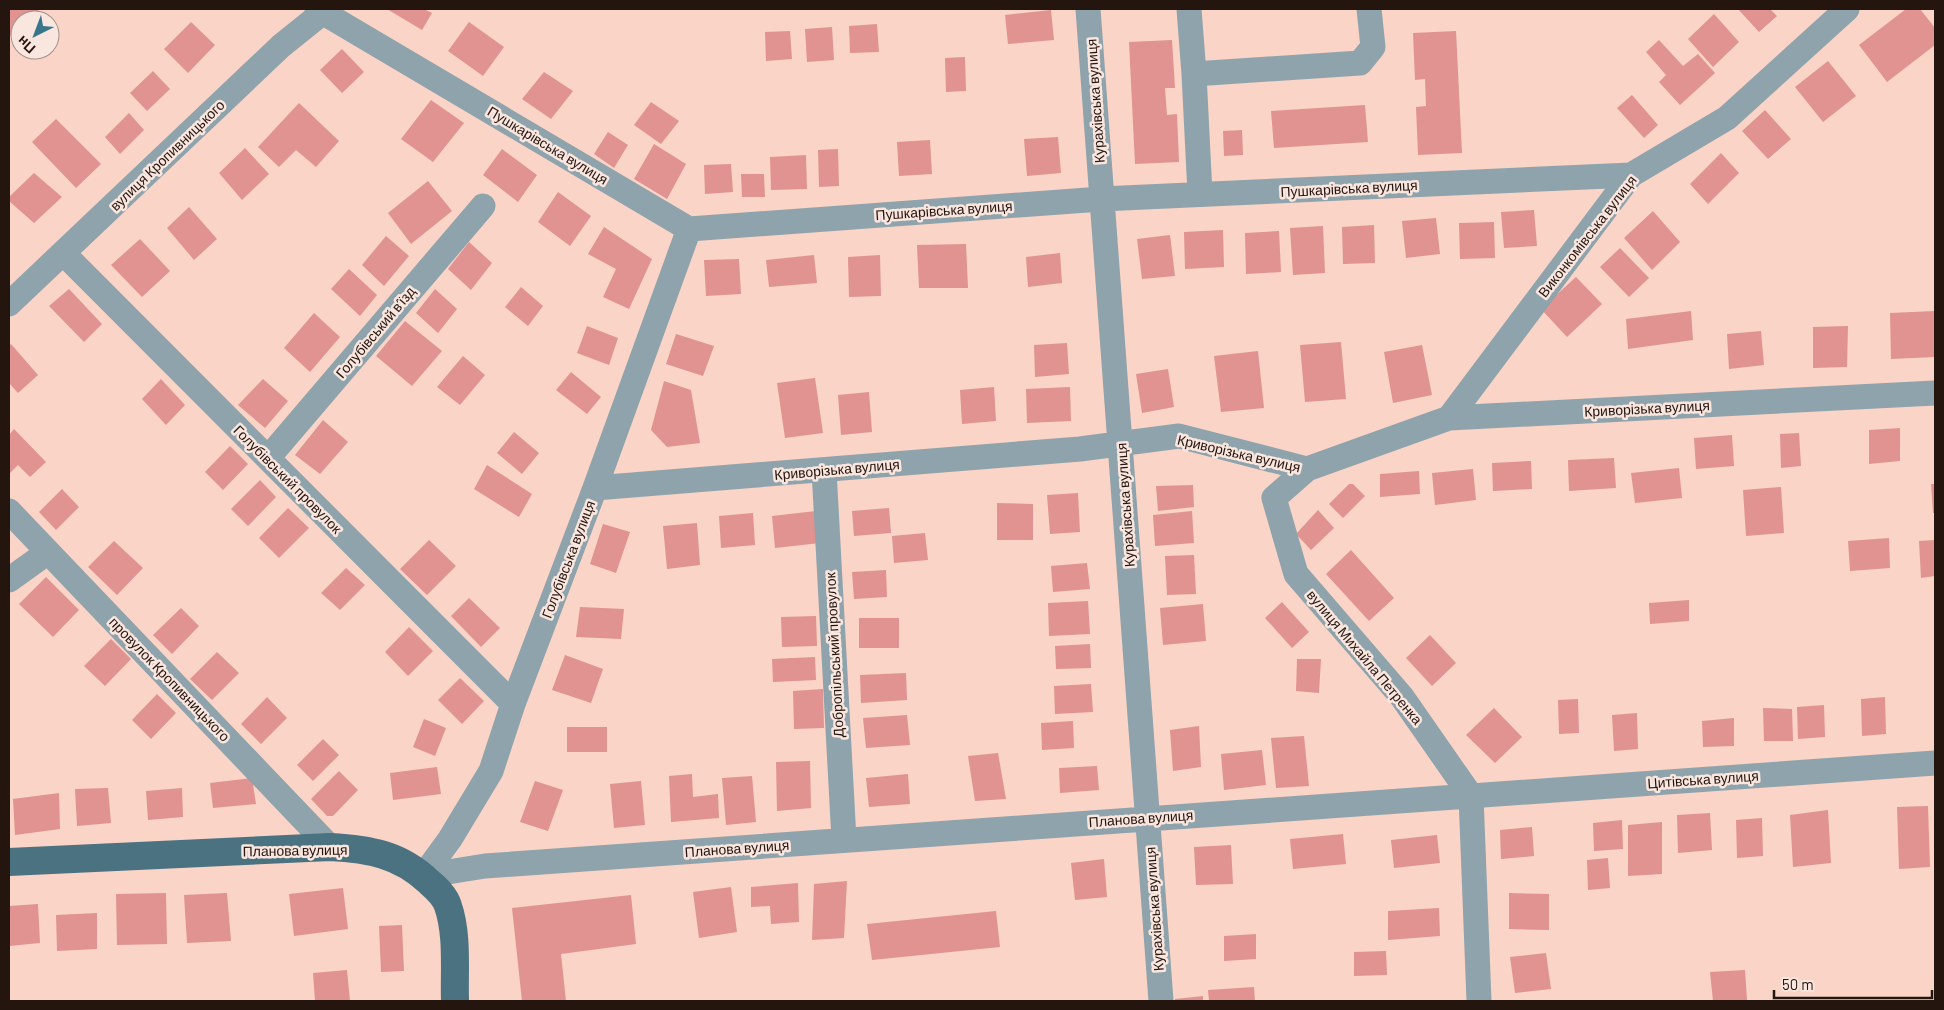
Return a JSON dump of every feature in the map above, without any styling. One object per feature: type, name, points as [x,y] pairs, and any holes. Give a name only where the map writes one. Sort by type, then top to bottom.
[{"type":"main road","name":"Планова вулиця","points":[[9,862],[330,847],[372,850],[390,856],[423,876]]},
{"type":"main road","points":[[423,876],[438,890],[448,904],[453,934],[455,1001]]},
{"type":"street","name":"Курахівська вулиця","points":[[1088,9],[1161,1001]]},
{"type":"street","points":[[1189,9],[1200,194]]},
{"type":"street","points":[[1194,74],[1360,63],[1373,47],[1369,9]]},
{"type":"street","name":"Виконкомівська вулиця","points":[[1449,418],[1631,175],[1727,118],[1847,9]]},
{"type":"street","name":"Пушкарівська вулиця","points":[[322,10],[689,228],[1101,199],[1631,175]]},
{"type":"street","name":"вулиця Кропивницького","points":[[9,304],[64,254],[281,46],[322,10]]},
{"type":"street","name":"Голубівський в’їзд","points":[[268,458],[483,206]]},
{"type":"street","name":"Голубівська вулиця","points":[[423,876],[450,840],[491,771],[513,704],[595,488],[689,228]]},
{"type":"street","name":"Голубівський провулок","points":[[64,254],[513,704]]},
{"type":"street","name":"Криворізька вулиця","points":[[595,488],[1121,444],[1178,436],[1307,469],[1449,418],[1935,393]]},
{"type":"street","name":"вулиця Михайла Петренка","points":[[1307,469],[1274,498],[1296,574],[1402,698],[1472,796]]},
{"type":"street","name":"Добропільський провулок","points":[[824,470],[844,840]]},
{"type":"street","name":"провулок Кропивницького","points":[[9,511],[330,847]]},
{"type":"street","points":[[9,580],[48,552]]},
{"type":"street","name":"Цитівська вулиця","points":[[1472,796],[1935,763]]},
{"type":"street","points":[[1472,796],[1478,1001]]},
{"type":"street","name":"Планова вулиця","points":[[423,876],[485,866],[1472,796]]},
{"type":"building","points":[[9,9],[40,9],[10,10],[9,37]]},
{"type":"building","points":[[387,9],[424,9],[432,13],[422,30]]},
{"type":"building","points":[[1738,9],[1770,9],[1777,16],[1759,32]]},
{"type":"building","points":[[1906,9],[1920,9],[1935,28],[1935,45],[1887,82],[1859,45]]},
{"type":"building","points":[[1051,10],[1054,40],[1008,44],[1005,15]]},
{"type":"building","points":[[1714,14],[1739,42],[1713,67],[1688,39]]},
{"type":"building","points":[[191,22],[215,45],[188,73],[164,49]]},
{"type":"building","points":[[469,22],[504,47],[483,76],[448,51]]},
{"type":"building","points":[[877,24],[879,52],[850,53],[849,26]]},
{"type":"building","points":[[832,27],[834,60],[807,62],[805,29]]},
{"type":"building","points":[[790,31],[792,59],[766,61],[765,32]]},
{"type":"building","points":[[1456,31],[1462,153],[1418,155],[1416,107],[1426,106],[1425,79],[1415,80],[1413,33]]},
{"type":"building","points":[[1172,40],[1175,88],[1165,88],[1167,115],[1177,114],[1179,162],[1135,164],[1129,42]]},
{"type":"building","points":[[1659,40],[1683,66],[1698,54],[1715,73],[1680,105],[1659,82],[1666,75],[1646,52]]},
{"type":"building","points":[[342,49],[364,72],[342,93],[320,70]]},
{"type":"building","points":[[965,57],[966,91],[946,92],[945,58]]},
{"type":"building","points":[[1828,61],[1856,96],[1823,122],[1795,87]]},
{"type":"building","points":[[153,71],[170,89],[147,111],[130,93]]},
{"type":"building","points":[[544,72],[573,91],[551,119],[522,99]]},
{"type":"building","points":[[1632,95],[1658,125],[1644,138],[1617,108]]},
{"type":"building","points":[[431,100],[464,123],[433,162],[401,139]]},
{"type":"building","points":[[651,102],[679,121],[661,144],[634,125]]},
{"type":"building","points":[[299,103],[339,141],[316,167],[296,150],[279,167],[258,147]]},
{"type":"building","points":[[1365,105],[1368,142],[1274,148],[1271,111]]},
{"type":"building","points":[[1765,110],[1791,139],[1768,159],[1742,131]]},
{"type":"building","points":[[129,113],[144,130],[120,154],[105,137]]},
{"type":"building","points":[[56,119],[101,164],[76,188],[32,142]]},
{"type":"building","points":[[1242,130],[1243,155],[1224,156],[1223,131]]},
{"type":"building","points":[[608,132],[628,145],[614,168],[594,154]]},
{"type":"building","points":[[1058,137],[1061,173],[1027,176],[1024,139]]},
{"type":"building","points":[[930,140],[932,174],[899,176],[897,142]]},
{"type":"building","points":[[654,144],[686,164],[667,199],[634,179]]},
{"type":"building","points":[[245,148],[269,174],[242,200],[219,173]]},
{"type":"building","points":[[502,149],[537,175],[518,202],[483,175]]},
{"type":"building","points":[[838,149],[839,186],[819,187],[818,150]]},
{"type":"building","points":[[1721,153],[1739,173],[1708,204],[1690,184]]},
{"type":"building","points":[[806,155],[807,189],[771,190],[770,157]]},
{"type":"building","points":[[731,164],[733,192],[705,194],[704,165]]},
{"type":"building","points":[[34,173],[62,197],[34,223],[9,201],[9,197]]},
{"type":"building","points":[[741,174],[764,174],[765,197],[742,197]]},
{"type":"building","points":[[428,181],[452,211],[411,244],[388,213]]},
{"type":"building","points":[[558,192],[591,216],[570,246],[538,222]]},
{"type":"building","points":[[189,207],[217,239],[194,260],[167,228]]},
{"type":"building","points":[[1534,210],[1537,246],[1504,248],[1501,212]]},
{"type":"building","points":[[1653,211],[1680,242],[1652,270],[1624,238]]},
{"type":"building","points":[[1436,218],[1440,254],[1406,258],[1402,221]]},
{"type":"building","points":[[1494,222],[1495,258],[1460,259],[1459,223]]},
{"type":"building","points":[[1374,225],[1375,263],[1343,264],[1342,227]]},
{"type":"building","points":[[1323,226],[1325,273],[1293,275],[1290,228]]},
{"type":"building","points":[[604,227],[652,259],[629,309],[603,297],[616,269],[588,254]]},
{"type":"building","points":[[1223,230],[1224,267],[1185,269],[1184,232]]},
{"type":"building","points":[[1279,231],[1281,272],[1246,274],[1245,233]]},
{"type":"building","points":[[1170,235],[1175,276],[1142,279],[1137,239]]},
{"type":"building","points":[[386,236],[409,256],[384,286],[362,265]]},
{"type":"building","points":[[140,239],[170,271],[142,297],[111,265]]},
{"type":"building","points":[[469,242],[492,263],[471,290],[448,269]]},
{"type":"building","points":[[966,244],[968,288],[919,288],[917,245]]},
{"type":"building","points":[[1620,248],[1649,278],[1629,297],[1600,267]]},
{"type":"building","points":[[1060,253],[1062,283],[1028,287],[1026,257]]},
{"type":"building","points":[[814,255],[817,283],[769,287],[766,260]]},
{"type":"building","points":[[880,255],[881,296],[849,297],[848,257]]},
{"type":"building","points":[[739,259],[741,294],[706,296],[704,260]]},
{"type":"building","points":[[349,269],[377,295],[360,316],[331,289]]},
{"type":"building","points":[[1576,277],[1602,304],[1567,337],[1541,309]]},
{"type":"building","points":[[521,287],[543,306],[528,326],[505,307]]},
{"type":"building","points":[[69,289],[102,324],[84,342],[49,306]]},
{"type":"building","points":[[435,289],[457,309],[438,333],[416,313]]},
{"type":"building","points":[[1691,311],[1693,340],[1628,349],[1626,319]]},
{"type":"building","points":[[1935,311],[1935,357],[1891,359],[1890,313]]},
{"type":"building","points":[[314,313],[340,337],[310,372],[284,348]]},
{"type":"building","points":[[405,321],[442,351],[412,386],[376,356]]},
{"type":"building","points":[[587,326],[618,338],[609,365],[577,353]]},
{"type":"building","points":[[1848,326],[1847,367],[1813,368],[1813,327]]},
{"type":"building","points":[[1761,331],[1764,365],[1729,369],[1727,334]]},
{"type":"building","points":[[676,334],[714,346],[703,376],[666,364]]},
{"type":"building","points":[[1341,342],[1346,399],[1305,402],[1300,345]]},
{"type":"building","points":[[1067,343],[1069,374],[1035,377],[1034,345]]},
{"type":"building","points":[[11,344],[38,375],[18,393],[9,383],[9,346]]},
{"type":"building","points":[[1422,345],[1432,395],[1393,403],[1384,352]]},
{"type":"building","points":[[1258,351],[1264,408],[1221,412],[1214,356]]},
{"type":"building","points":[[463,356],[485,375],[460,405],[437,387]]},
{"type":"building","points":[[1168,369],[1174,407],[1142,413],[1136,374]]},
{"type":"building","points":[[571,372],[601,397],[587,414],[556,390]]},
{"type":"building","points":[[815,378],[823,433],[785,438],[777,383]]},
{"type":"building","points":[[161,379],[185,405],[166,425],[142,399]]},
{"type":"building","points":[[263,379],[288,401],[265,428],[238,405]]},
{"type":"building","points":[[664,381],[691,390],[700,443],[667,447],[651,430]]},
{"type":"building","points":[[994,387],[996,421],[962,424],[960,390]]},
{"type":"building","points":[[1070,387],[1071,421],[1027,423],[1026,389]]},
{"type":"building","points":[[869,392],[872,432],[841,435],[838,395]]},
{"type":"building","points":[[323,420],[348,442],[320,474],[295,455]]},
{"type":"building","points":[[1900,428],[1900,461],[1869,464],[1869,430]]},
{"type":"building","points":[[14,429],[46,462],[30,477],[18,465],[9,474],[9,435]]},
{"type":"building","points":[[514,432],[539,453],[522,474],[497,453]]},
{"type":"building","points":[[1799,433],[1801,466],[1781,468],[1780,434]]},
{"type":"building","points":[[1732,435],[1734,466],[1696,469],[1694,438]]},
{"type":"building","points":[[230,446],[248,464],[223,490],[205,472]]},
{"type":"building","points":[[1614,458],[1616,488],[1569,491],[1568,460]]},
{"type":"building","points":[[1531,461],[1532,489],[1493,491],[1492,463]]},
{"type":"building","points":[[487,465],[532,494],[519,517],[474,489]]},
{"type":"building","points":[[1679,468],[1682,498],[1635,503],[1631,473]]},
{"type":"building","points":[[1473,469],[1476,500],[1435,505],[1432,473]]},
{"type":"building","points":[[1419,471],[1420,494],[1380,497],[1380,474]]},
{"type":"building","points":[[260,480],[276,497],[248,526],[231,509]]},
{"type":"building","points":[[1349,484],[1353,484],[1365,496],[1343,518],[1329,504]]},
{"type":"building","points":[[1931,484],[1935,484],[1935,513],[1933,513]]},
{"type":"building","points":[[1193,485],[1194,507],[1158,511],[1156,486]]},
{"type":"building","points":[[1781,487],[1784,533],[1746,536],[1743,490]]},
{"type":"building","points":[[62,489],[79,507],[56,530],[39,512]]},
{"type":"building","points":[[1078,493],[1080,532],[1050,534],[1047,495]]},
{"type":"building","points":[[997,503],[1033,504],[1033,540],[997,540]]},
{"type":"building","points":[[288,508],[309,528],[279,558],[259,538]]},
{"type":"building","points":[[889,508],[891,533],[854,536],[852,511]]},
{"type":"building","points":[[1318,510],[1334,528],[1311,550],[1296,534]]},
{"type":"building","points":[[816,511],[820,543],[775,548],[772,516]]},
{"type":"building","points":[[1192,511],[1194,543],[1155,546],[1153,515]]},
{"type":"building","points":[[753,513],[755,545],[721,548],[719,516]]},
{"type":"building","points":[[697,523],[700,565],[667,569],[663,526]]},
{"type":"building","points":[[603,524],[630,532],[616,573],[590,564]]},
{"type":"building","points":[[925,533],[928,560],[894,563],[892,536]]},
{"type":"building","points":[[1889,538],[1890,568],[1850,571],[1848,541]]},
{"type":"building","points":[[429,540],[456,566],[427,595],[400,569]]},
{"type":"building","points":[[1935,540],[1935,576],[1921,578],[1919,541]]},
{"type":"building","points":[[114,541],[143,568],[117,595],[88,567]]},
{"type":"building","points":[[1351,550],[1394,598],[1369,621],[1326,574]]},
{"type":"building","points":[[1194,555],[1196,594],[1167,595],[1165,556]]},
{"type":"building","points":[[1087,563],[1090,589],[1053,592],[1051,566]]},
{"type":"building","points":[[346,568],[365,585],[340,610],[321,593]]},
{"type":"building","points":[[886,570],[887,597],[854,599],[852,572]]},
{"type":"building","points":[[46,577],[79,610],[53,637],[19,604]]},
{"type":"building","points":[[469,598],[500,628],[481,647],[451,616]]},
{"type":"building","points":[[1689,600],[1689,621],[1650,624],[1649,603]]},
{"type":"building","points":[[1088,601],[1090,634],[1049,636],[1048,603]]},
{"type":"building","points":[[1282,602],[1309,632],[1292,648],[1265,618]]},
{"type":"building","points":[[1203,604],[1206,641],[1163,645],[1160,608]]},
{"type":"building","points":[[580,607],[624,609],[621,639],[576,637]]},
{"type":"building","points":[[181,608],[199,626],[172,654],[153,635]]},
{"type":"building","points":[[816,616],[817,646],[782,647],[781,617]]},
{"type":"building","points":[[859,618],[899,618],[899,648],[859,648]]},
{"type":"building","points":[[409,627],[433,651],[408,676],[385,652]]},
{"type":"building","points":[[1430,635],[1456,663],[1432,686],[1406,658]]},
{"type":"building","points":[[111,639],[131,659],[105,686],[84,666]]},
{"type":"building","points":[[1090,644],[1091,668],[1056,669],[1055,646]]},
{"type":"building","points":[[217,652],[239,673],[212,700],[190,679]]},
{"type":"building","points":[[565,655],[603,669],[591,703],[552,690]]},
{"type":"building","points":[[815,657],[816,680],[773,682],[772,659]]},
{"type":"building","points":[[1297,659],[1321,659],[1319,693],[1296,691]]},
{"type":"building","points":[[906,673],[907,700],[861,703],[860,675]]},
{"type":"building","points":[[460,678],[484,701],[462,724],[438,700]]},
{"type":"building","points":[[1091,684],[1093,712],[1055,714],[1054,686]]},
{"type":"building","points":[[823,689],[824,728],[794,729],[793,691]]},
{"type":"building","points":[[157,694],[176,713],[151,739],[132,720]]},
{"type":"building","points":[[267,697],[287,718],[261,744],[241,724]]},
{"type":"building","points":[[1885,697],[1886,734],[1862,736],[1861,699]]},
{"type":"building","points":[[1578,699],[1579,733],[1559,734],[1558,700]]},
{"type":"building","points":[[1824,705],[1825,737],[1798,739],[1797,707]]},
{"type":"building","points":[[1494,708],[1522,737],[1495,763],[1466,735]]},
{"type":"building","points":[[1763,708],[1792,709],[1793,741],[1764,741]]},
{"type":"building","points":[[1637,713],[1638,749],[1614,751],[1612,715]]},
{"type":"building","points":[[907,715],[910,745],[866,748],[863,718]]},
{"type":"building","points":[[1734,718],[1734,746],[1703,747],[1702,721]]},
{"type":"building","points":[[424,719],[446,728],[435,756],[413,747]]},
{"type":"building","points":[[1073,721],[1074,748],[1042,750],[1041,723]]},
{"type":"building","points":[[1199,726],[1201,767],[1173,771],[1170,730]]},
{"type":"building","points":[[567,727],[607,727],[607,752],[567,752]]},
{"type":"building","points":[[1304,736],[1309,786],[1276,788],[1271,738]]},
{"type":"building","points":[[323,739],[339,755],[313,781],[297,765]]},
{"type":"building","points":[[1262,750],[1266,785],[1224,790],[1221,754]]},
{"type":"building","points":[[998,753],[1006,799],[975,801],[968,756]]},
{"type":"building","points":[[810,761],[811,808],[777,811],[776,762]]},
{"type":"building","points":[[1097,766],[1099,790],[1060,793],[1059,768]]},
{"type":"building","points":[[437,767],[441,794],[393,800],[390,773]]},
{"type":"building","points":[[339,771],[358,790],[333,816],[327,816],[311,799]]},
{"type":"building","points":[[692,774],[693,797],[718,794],[719,818],[671,822],[669,776]]},
{"type":"building","points":[[908,774],[910,804],[869,807],[866,778]]},
{"type":"building","points":[[752,776],[756,822],[726,825],[722,778]]},
{"type":"building","points":[[252,778],[256,804],[213,808],[210,783]]},
{"type":"building","points":[[535,781],[563,790],[548,831],[520,822]]},
{"type":"building","points":[[641,781],[645,825],[614,828],[610,784]]},
{"type":"building","points":[[108,788],[111,823],[77,826],[75,789]]},
{"type":"building","points":[[182,788],[183,817],[148,820],[146,791]]},
{"type":"building","points":[[59,793],[60,829],[15,835],[13,799]]},
{"type":"building","points":[[1928,806],[1930,867],[1899,869],[1897,807]]},
{"type":"building","points":[[1828,810],[1831,863],[1793,867],[1790,815]]},
{"type":"building","points":[[1710,813],[1712,850],[1678,853],[1677,815]]},
{"type":"building","points":[[1762,818],[1763,856],[1737,858],[1736,820]]},
{"type":"building","points":[[1622,820],[1623,849],[1594,851],[1593,823]]},
{"type":"building","points":[[1662,822],[1662,874],[1628,876],[1628,825]]},
{"type":"building","points":[[1532,827],[1534,856],[1501,859],[1500,830]]},
{"type":"building","points":[[1343,834],[1346,864],[1293,869],[1290,839]]},
{"type":"building","points":[[1437,835],[1440,863],[1394,868],[1391,840]]},
{"type":"building","points":[[1231,845],[1233,884],[1196,885],[1194,847]]},
{"type":"building","points":[[1608,858],[1610,888],[1588,890],[1587,860]]},
{"type":"building","points":[[1104,859],[1107,897],[1075,900],[1071,863]]},
{"type":"building","points":[[847,881],[844,938],[812,940],[814,884]]},
{"type":"building","points":[[798,883],[799,922],[771,924],[770,906],[751,907],[751,887]]},
{"type":"building","points":[[731,887],[737,932],[699,938],[693,892]]},
{"type":"building","points":[[343,888],[348,929],[294,936],[289,894]]},
{"type":"building","points":[[166,893],[167,944],[117,945],[116,894]]},
{"type":"building","points":[[227,893],[231,941],[187,943],[184,895]]},
{"type":"building","points":[[1509,893],[1549,894],[1549,930],[1509,929]]},
{"type":"building","points":[[631,895],[636,944],[561,954],[566,1001],[522,1001],[512,908]]},
{"type":"building","points":[[38,904],[40,943],[9,946],[9,906]]},
{"type":"building","points":[[1439,908],[1440,936],[1388,940],[1388,911]]},
{"type":"building","points":[[996,911],[1000,947],[872,960],[867,924]]},
{"type":"building","points":[[97,913],[97,949],[57,951],[56,915]]},
{"type":"building","points":[[402,925],[404,971],[381,972],[379,926]]},
{"type":"building","points":[[1256,934],[1256,959],[1224,961],[1224,936]]},
{"type":"building","points":[[1386,951],[1387,975],[1354,976],[1354,952]]},
{"type":"building","points":[[1546,953],[1551,989],[1515,993],[1510,957]]},
{"type":"building","points":[[347,970],[350,1001],[315,1001],[313,973]]},
{"type":"building","points":[[1745,970],[1747,1000],[1713,1001],[1710,972]]},
{"type":"building","points":[[1254,987],[1255,1001],[1209,1001],[1208,990]]},
{"type":"building","points":[[1203,996],[1203,1001],[1175,1001],[1175,999]]}]
